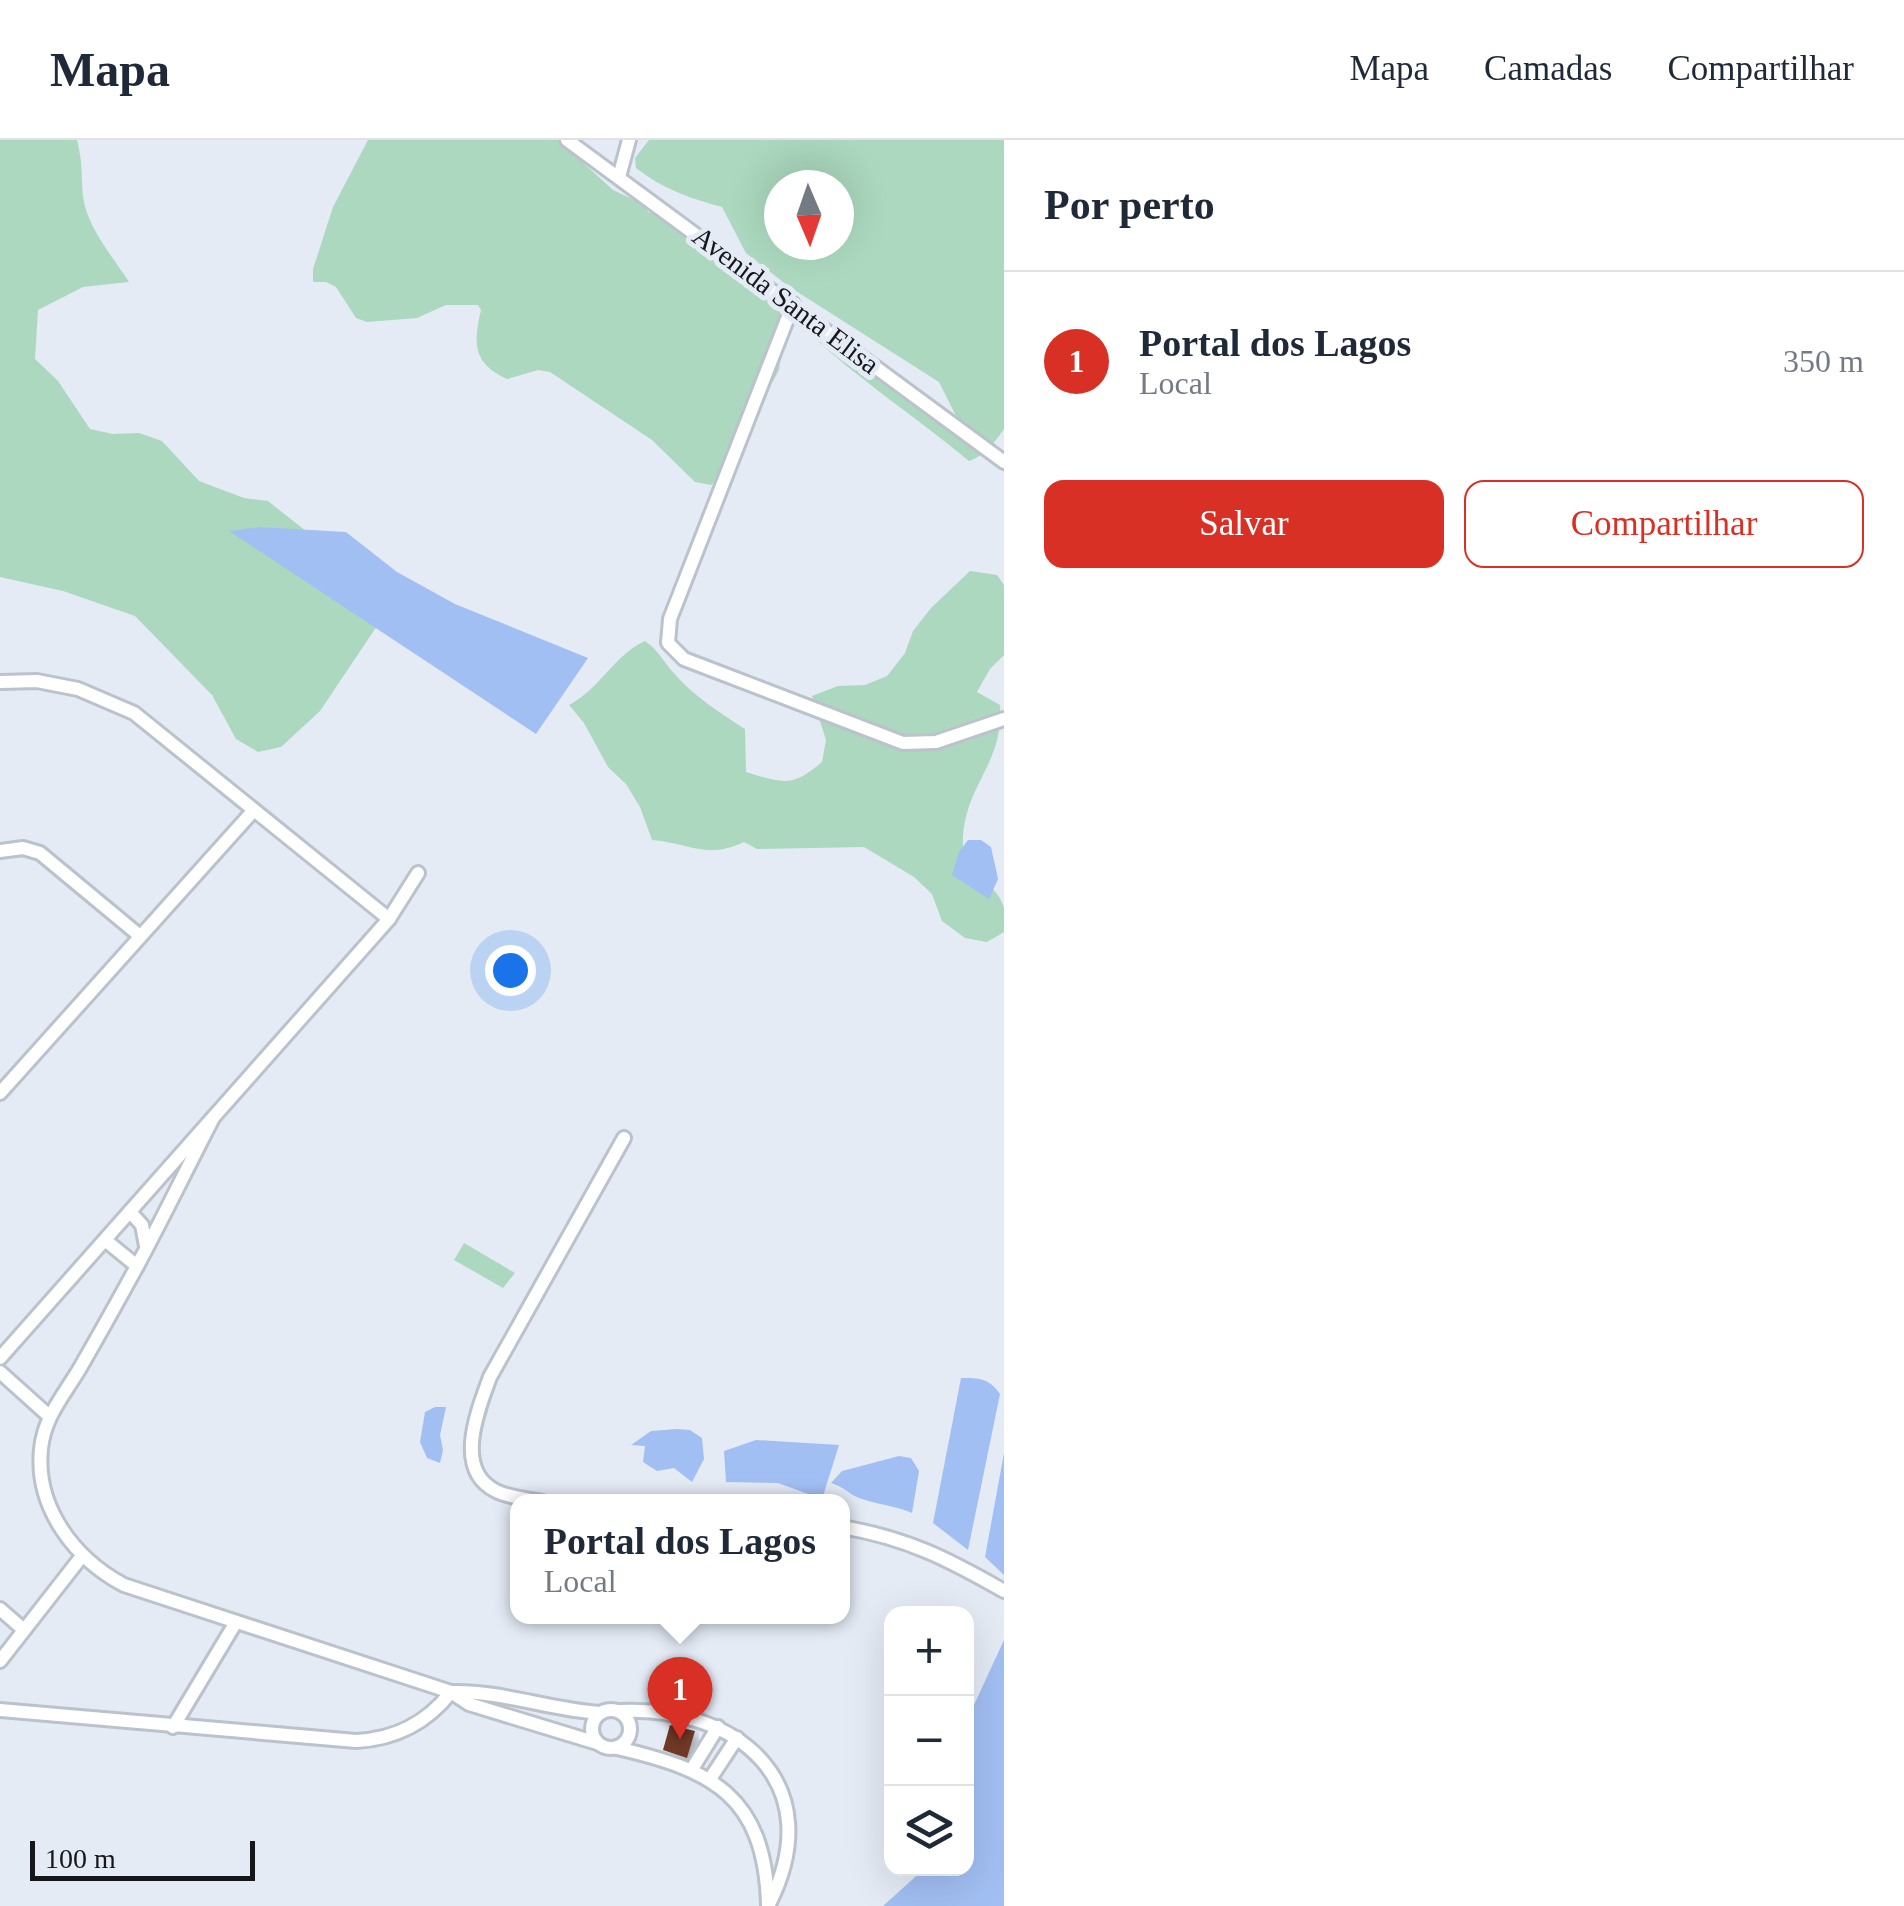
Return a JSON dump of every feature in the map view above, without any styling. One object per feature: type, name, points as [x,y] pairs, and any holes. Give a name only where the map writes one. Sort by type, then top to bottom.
[{"type":"street","name":"Avenida Santa Elisa","points":[[568,140],[1002,456]]},
{"type":"street","points":[[618,177],[628,140]]},
{"type":"street","points":[[793,304],[670,619],[668,643],[684,659],[902,742],[936,742],[1004,719]]},
{"type":"street","points":[[0,682],[58,684],[116,703],[389,918]]},
{"type":"street","points":[[0,1093],[254,810]]},
{"type":"street","points":[[0,850],[23,848],[40,853],[140,936]]},
{"type":"street","points":[[0,1358],[389,918],[418,873]]},
{"type":"street","points":[[212,1118],[137,1266],[49,1416],[41,1449],[43,1482],[53,1514],[82,1556],[124,1585],[451,1692],[469,1704],[692,1769],[734,1801],[756,1836],[766,1864],[768,1906]]},
{"type":"street","points":[[510,1495],[496,1492],[482,1482],[475,1470],[476,1418],[490,1377],[624,1138]]},
{"type":"street","points":[[130,1212],[142,1225],[146,1248]]},
{"type":"street","points":[[104,1240],[137,1266]]},
{"type":"street","points":[[0,1372],[49,1416]]},
{"type":"street","points":[[850,1529],[921,1546],[1004,1591]]},
{"type":"street","points":[[0,1661],[82,1556]]},
{"type":"street","points":[[0,1609],[24,1630]]},
{"type":"street","points":[[173,1727],[236,1622]]},
{"type":"street","points":[[0,1710],[370,1740],[398,1734],[422,1721],[451,1692],[472,1692],[553,1709],[600,1713],[666,1711],[718,1727],[737,1738],[758,1755],[776,1778],[787,1821],[785,1860],[768,1906]]},
{"type":"street","points":[[616,1748],[630,1734],[629,1720],[620,1711]]},
{"type":"street","points":[[598,1743],[592,1724],[600,1713]]},
{"type":"street","points":[[692,1769],[718,1727]]},
{"type":"street","points":[[710,1779],[737,1738]]},
{"type":"green space","points":[[0,140],[77,140],[89,219],[129,282],[83,287],[38,310],[35,359],[58,381],[90,429],[113,434],[139,433],[162,441],[199,481],[244,498],[268,501],[345,562],[381,620],[320,711],[281,747],[258,752],[236,739],[212,695],[135,616],[63,591],[0,577]]},
{"type":"green space","points":[[368,140],[558,140],[613,190],[645,205],[648,212],[689,226],[769,291],[786,313],[779,370],[719,480],[711,485],[695,482],[652,440],[550,372],[538,370],[507,379],[496,373],[478,351],[478,305],[446,305],[417,318],[367,322],[356,318],[336,287],[313,282],[313,269],[333,207]]},
{"type":"green space","points":[[649,140],[1004,140],[1004,429],[997,439],[969,461],[809,333],[828,340],[934,416],[956,424],[956,416],[939,382],[788,286],[746,253],[722,207],[688,196],[636,168],[635,158]]},
{"type":"green space","points":[[970,571],[997,575],[1004,585],[1004,655],[990,669],[977,692],[1000,705],[1000,725],[991,758],[971,801],[963,836],[967,859],[1004,908],[1004,932],[987,942],[965,938],[942,921],[932,894],[914,877],[864,847],[757,849],[744,842],[708,850],[652,840],[640,807],[626,784],[608,767],[584,723],[569,705],[645,641],[689,689],[745,729],[746,772],[778,781],[795,779],[822,762],[826,740],[812,696],[838,686],[865,685],[887,676],[931,608]]},
{"type":"green space","points":[[464,1243],[515,1273],[503,1288],[454,1260]]},
{"type":"water","points":[[259,527],[346,532],[397,572],[455,604],[588,658],[536,734],[229,531]]},
{"type":"water","points":[[968,840],[981,840],[991,847],[998,879],[989,899],[952,875],[959,852]]},
{"type":"water","points":[[961,1378],[983,1380],[1000,1394],[968,1550],[933,1523]]},
{"type":"water","points":[[446,1407],[440,1463],[427,1458],[420,1442],[425,1412]]},
{"type":"water","points":[[690,1430],[702,1438],[704,1459],[692,1482],[674,1468],[657,1471],[643,1462],[645,1446],[631,1445],[651,1431]]},
{"type":"water","points":[[756,1440],[839,1445],[824,1494],[808,1494],[778,1483],[726,1482],[724,1451]]},
{"type":"water","points":[[1004,1453],[1004,1575],[985,1557]]},
{"type":"water","points":[[899,1456],[911,1458],[919,1471],[912,1513],[858,1498],[831,1483],[842,1471]]},
{"type":"water","points":[[1004,1640],[1004,1906],[883,1906],[916,1876],[974,1876],[974,1705]]},
{"type":"building","points":[[670,1725],[695,1731],[687,1758],[663,1750]]},
{"type":"place","name":"Portal dos Lagos","points":[[680,1739]]}]
